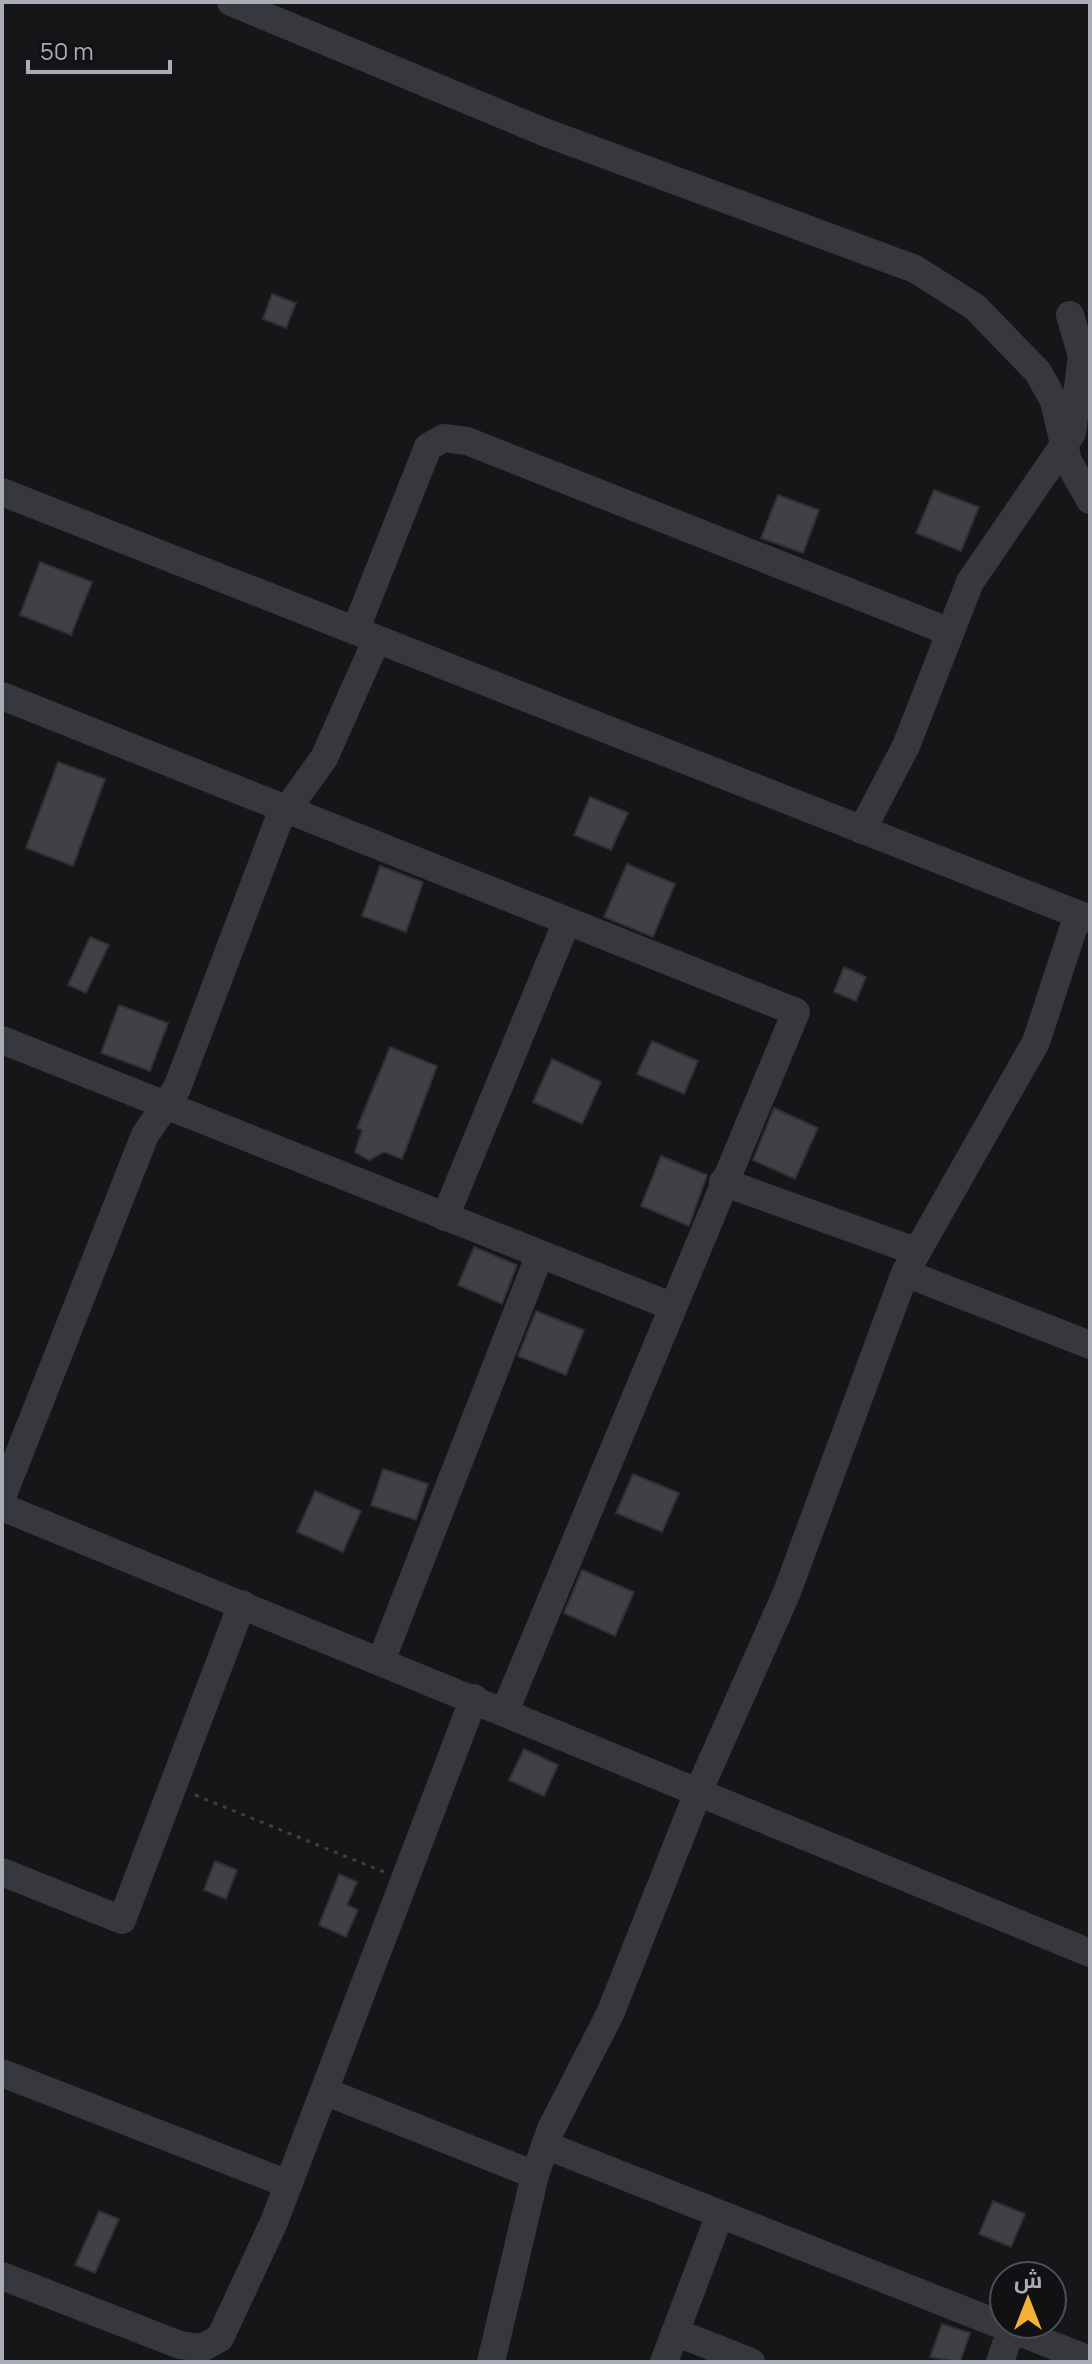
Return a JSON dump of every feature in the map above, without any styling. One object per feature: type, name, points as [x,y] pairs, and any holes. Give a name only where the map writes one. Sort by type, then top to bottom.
[{"type":"street","points":[[231,2],[544,132],[915,269],[975,307],[1038,372],[1054,401],[1068,461],[1090,500]]},
{"type":"street","points":[[862,830],[906,746],[970,582],[1072,433],[1082,356],[1070,315]]},
{"type":"street","points":[[2,1497],[145,1135],[177,1088],[278,822],[324,758],[428,447],[444,438],[467,441],[950,632]]},
{"type":"street","points":[[2,492],[1084,916],[1036,1042],[910,1262],[787,1592],[699,1790],[610,2014],[545,2145],[535,2175],[491,2362]]},
{"type":"street","points":[[4,702],[287,809],[796,1012],[671,1306],[505,1711]]},
{"type":"street","points":[[445,1217],[567,921]]},
{"type":"street","points":[[2,1040],[671,1306]]},
{"type":"street","points":[[723,1182],[910,1262],[1090,1345]]},
{"type":"street","points":[[381,1661],[540,1254]]},
{"type":"street","points":[[2,1507],[699,1790],[1090,1953]]},
{"type":"street","points":[[2,1872],[122,1920],[242,1604]]},
{"type":"street","points":[[2,2276],[180,2345],[202,2348],[220,2338],[288,2184],[474,1698]]},
{"type":"street","points":[[2,2073],[288,2184]]},
{"type":"street","points":[[324,2091],[535,2175]]},
{"type":"street","points":[[545,2145],[988,2320]]},
{"type":"street","points":[[664,2362],[720,2214]]},
{"type":"street","points":[[675,2332],[751,2362]]},
{"type":"street","points":[[1000,2362],[1007,2340]]},
{"type":"street","points":[[1039,2340],[1090,2360]]},
{"type":"path","points":[[173,1787],[405,1880]]},
{"type":"building","points":[[272,294],[296,303],[286,328],[263,319]]},
{"type":"building","points":[[934,490],[979,507],[961,551],[916,533]]},
{"type":"building","points":[[778,495],[819,510],[803,553],[761,538]]},
{"type":"building","points":[[40,562],[92,582],[71,635],[20,615]]},
{"type":"building","points":[[58,762],[105,779],[73,866],[26,848]]},
{"type":"building","points":[[590,797],[628,813],[611,850],[574,835]]},
{"type":"building","points":[[627,864],[675,884],[653,937],[604,917]]},
{"type":"building","points":[[380,866],[423,882],[406,932],[362,916]]},
{"type":"building","points":[[90,937],[109,945],[86,993],[68,985]]},
{"type":"building","points":[[844,967],[866,977],[856,1001],[834,992]]},
{"type":"building","points":[[119,1005],[168,1023],[150,1071],[101,1053]]},
{"type":"building","points":[[652,1041],[698,1061],[684,1094],[637,1074]]},
{"type":"building","points":[[390,1047],[437,1066],[402,1159],[384,1152],[369,1160],[355,1152],[362,1130],[357,1128]]},
{"type":"building","points":[[552,1059],[601,1082],[582,1124],[533,1102]]},
{"type":"building","points":[[774,1108],[818,1128],[795,1179],[753,1160]]},
{"type":"building","points":[[661,1156],[707,1175],[689,1226],[641,1206]]},
{"type":"building","points":[[474,1247],[517,1265],[502,1304],[458,1285]]},
{"type":"building","points":[[536,1311],[584,1330],[566,1375],[518,1356]]},
{"type":"building","points":[[383,1469],[428,1484],[416,1520],[371,1505]]},
{"type":"building","points":[[633,1474],[679,1493],[662,1532],[616,1513]]},
{"type":"building","points":[[315,1491],[361,1511],[343,1552],[297,1532]]},
{"type":"building","points":[[582,1570],[634,1592],[615,1636],[564,1613]]},
{"type":"building","points":[[524,1749],[558,1765],[544,1796],[509,1780]]},
{"type":"building","points":[[215,1861],[237,1870],[226,1899],[204,1890]]},
{"type":"building","points":[[339,1874],[357,1882],[347,1905],[358,1910],[346,1937],[319,1925]]},
{"type":"building","points":[[993,2201],[1025,2214],[1011,2247],[979,2234]]},
{"type":"building","points":[[99,2211],[119,2219],[95,2273],[75,2265]]},
{"type":"building","points":[[942,2324],[970,2333],[960,2362],[930,2357]]}]
